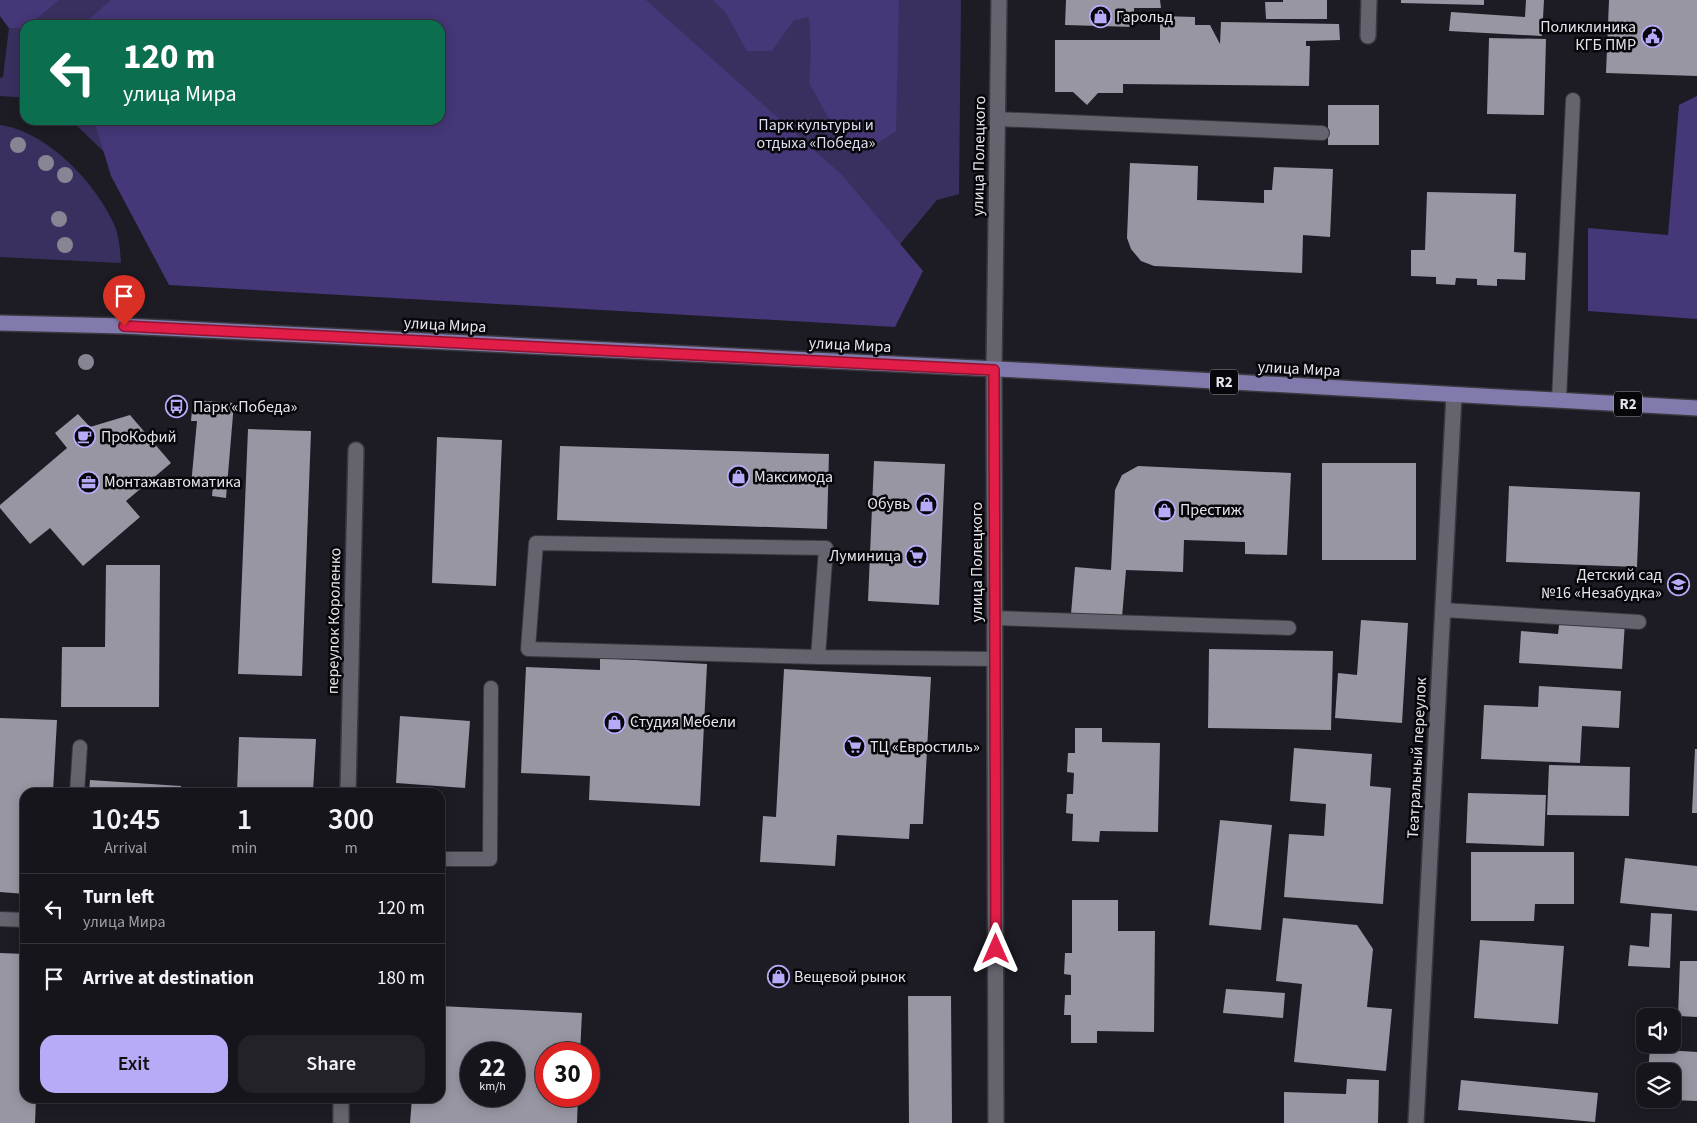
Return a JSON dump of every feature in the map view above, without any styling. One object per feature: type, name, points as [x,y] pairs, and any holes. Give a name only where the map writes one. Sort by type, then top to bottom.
[{"type":"main road","name":"улица Мира","points":[[0,323],[124,326],[1697,408]]},
{"type":"street","name":"улица Полецкого","points":[[996,1123],[994,370],[998,0]]},
{"type":"street","points":[[1368,36],[1369,0]]},
{"type":"street","name":"Театральный переулок","points":[[1416,1123],[1454,395]]},
{"type":"street","name":"переулок Короленко","points":[[348,788],[356,450]]},
{"type":"street","points":[[341,1103],[341,1123]]},
{"type":"lane","points":[[1559,400],[1573,100]]},
{"type":"lane","points":[[997,119],[1322,134]]},
{"type":"lane","points":[[818,657],[826,548],[536,543],[528,649],[818,657],[995,659]]},
{"type":"lane","points":[[1442,610],[1639,622]]},
{"type":"lane","points":[[995,618],[1289,628]]},
{"type":"lane","points":[[445,859],[490,860],[491,688]]},
{"type":"lane","points":[[77,788],[80,747]]},
{"type":"lane","points":[[0,919],[20,920]]},
{"type":"green space","name":"Парк культуры и отдыха «Победа»","points":[[0,0],[961,0],[959,194],[937,200],[896,249],[125,172],[76,125],[445,125],[445,20],[20,20],[20,98],[0,96],[0,78],[3,77],[9,28],[0,16]]},
{"type":"green space","points":[[0,125],[17,129],[34,137],[67,160],[81,175],[105,206],[113,222],[120,247],[121,263],[0,257]]},
{"type":"shaded area","points":[[0,0],[59,0],[35,20],[20,20],[20,28],[9,28],[0,16]]},
{"type":"shaded area","name":"Парк культуры и отдыха «Победа»","points":[[111,0],[646,0],[842,175],[923,271],[895,327],[169,285],[111,176],[96,125],[445,125],[445,20],[88,20]]},
{"type":"shaded area","points":[[713,0],[899,0],[896,131],[871,148],[850,145],[828,117],[809,83],[811,49],[809,17],[794,20],[772,51],[747,51],[725,12]]},
{"type":"shaded area","points":[[1697,96],[1697,319],[1588,311],[1588,228],[1668,235],[1679,105]]},
{"type":"building","name":"Гарольд","points":[[1066,0],[1160,0],[1161,8],[1134,8],[1134,27],[1065,25]]},
{"type":"building","points":[[1283,0],[1327,0],[1327,19],[1266,19],[1265,2],[1283,2]]},
{"type":"building","points":[[1401,0],[1484,0],[1484,5],[1401,3]]},
{"type":"building","points":[[1526,0],[1544,0],[1542,36],[1449,31],[1451,12],[1525,17]]},
{"type":"building","name":"Поликлиника КГБ ПМР","points":[[1609,0],[1697,0],[1697,76],[1606,73]]},
{"type":"building","points":[[1160,16],[1195,17],[1195,25],[1210,25],[1220,44],[1221,22],[1339,24],[1340,40],[1306,41],[1306,46],[1310,46],[1309,86],[1123,84],[1123,93],[1098,93],[1087,105],[1073,92],[1055,92],[1055,40],[1160,40]]},
{"type":"building","points":[[1489,38],[1546,39],[1544,115],[1487,114]]},
{"type":"building","points":[[1328,105],[1379,105],[1379,145],[1328,145]]},
{"type":"building","points":[[1130,163],[1198,166],[1197,200],[1264,203],[1264,190],[1272,190],[1274,167],[1333,169],[1330,237],[1303,235],[1302,273],[1154,266],[1141,261],[1131,249],[1127,238]]},
{"type":"building","points":[[1427,192],[1516,194],[1514,252],[1526,253],[1525,280],[1497,279],[1497,286],[1477,285],[1477,279],[1456,278],[1455,285],[1436,284],[1436,277],[1411,276],[1411,250],[1425,250]]},
{"type":"building","points":[[193,400],[234,403],[226,498],[212,496],[213,486],[191,485],[197,421],[191,421]]},
{"type":"building","name":"Монтажавтоматика","points":[[78,414],[90,427],[130,415],[171,463],[126,501],[140,517],[83,566],[50,528],[30,544],[0,508],[0,505],[67,448],[55,433]]},
{"type":"building","points":[[248,429],[311,431],[302,676],[238,674]]},
{"type":"building","points":[[437,437],[502,440],[496,586],[432,583]]},
{"type":"building","points":[[560,446],[829,454],[827,529],[557,520]]},
{"type":"building","points":[[874,461],[945,464],[939,605],[868,601]]},
{"type":"building","points":[[1322,463],[1416,463],[1416,560],[1322,560]]},
{"type":"building","points":[[1138,466],[1291,473],[1287,555],[1245,554],[1245,542],[1184,540],[1183,572],[1126,570],[1122,617],[1071,614],[1075,567],[1111,570],[1115,490],[1122,475]]},
{"type":"building","points":[[1509,486],[1640,492],[1637,567],[1506,562]]},
{"type":"building","points":[[106,565],[160,565],[159,707],[61,707],[62,647],[105,647]]},
{"type":"building","points":[[1560,618],[1625,622],[1622,669],[1519,663],[1521,631],[1558,634]]},
{"type":"building","points":[[1361,620],[1408,623],[1402,723],[1335,718],[1338,673],[1357,675]]},
{"type":"building","points":[[1209,649],[1333,651],[1331,730],[1208,728]]},
{"type":"building","name":"Студия Мебели","points":[[600,658],[707,664],[700,806],[589,800],[590,776],[521,773],[526,667],[600,670]]},
{"type":"building","name":"ТЦ «Евростиль»","points":[[784,669],[931,677],[923,824],[910,824],[909,839],[837,835],[835,866],[760,862],[763,816],[776,817]]},
{"type":"building","points":[[1539,686],[1621,691],[1619,728],[1582,726],[1580,763],[1481,759],[1484,705],[1538,707]]},
{"type":"building","points":[[400,716],[470,721],[465,788],[396,783]]},
{"type":"building","points":[[0,718],[57,720],[53,788],[20,788],[20,894],[0,892]]},
{"type":"building","points":[[1075,728],[1102,728],[1102,742],[1160,743],[1158,832],[1100,831],[1099,842],[1072,841],[1073,814],[1066,813],[1067,794],[1073,794],[1074,773],[1067,772],[1068,753],[1075,753]]},
{"type":"building","points":[[239,737],[316,739],[313,788],[237,788]]},
{"type":"building","points":[[1294,748],[1372,754],[1370,786],[1391,788],[1383,904],[1284,897],[1289,834],[1324,836],[1326,804],[1290,801]]},
{"type":"building","points":[[1695,749],[1697,749],[1697,813],[1692,813]]},
{"type":"building","points":[[1549,765],[1630,767],[1629,816],[1547,815]]},
{"type":"building","points":[[90,780],[181,786],[181,788],[89,788]]},
{"type":"building","points":[[1468,793],[1546,795],[1544,846],[1466,843]]},
{"type":"building","points":[[1220,820],[1272,825],[1261,930],[1209,925]]},
{"type":"building","points":[[1471,852],[1574,852],[1574,904],[1535,904],[1534,921],[1471,921]]},
{"type":"building","points":[[1625,858],[1697,866],[1697,911],[1620,903]]},
{"type":"building","points":[[1072,900],[1118,900],[1118,931],[1155,931],[1154,1032],[1097,1031],[1097,1043],[1071,1043],[1071,1015],[1064,1015],[1065,995],[1071,995],[1071,975],[1064,974],[1065,953],[1072,953]]},
{"type":"building","points":[[1651,913],[1672,914],[1670,968],[1628,966],[1630,945],[1649,947]]},
{"type":"building","points":[[1283,918],[1357,925],[1373,949],[1367,1007],[1392,1009],[1386,1071],[1294,1062],[1302,984],[1276,981]]},
{"type":"building","points":[[1480,940],[1564,946],[1558,1024],[1474,1018]]},
{"type":"building","points":[[0,953],[20,954],[20,1103],[36,1103],[35,1123],[0,1123]]},
{"type":"building","points":[[1680,961],[1697,961],[1697,1017],[1681,1016],[1681,1008],[1678,1008]]},
{"type":"building","points":[[1226,989],[1285,993],[1283,1018],[1223,1013]]},
{"type":"building","points":[[908,996],[951,996],[952,1123],[909,1123]]},
{"type":"building","points":[[445,1006],[582,1013],[581,1042],[535,1042],[535,1107],[578,1107],[577,1123],[410,1123],[412,1103],[445,1103]]},
{"type":"building","points":[[1697,1052],[1697,1101],[1681,1100],[1681,1063],[1649,1063],[1650,1053]]},
{"type":"building","points":[[1347,1079],[1379,1080],[1378,1123],[1284,1123],[1284,1092],[1346,1094]]},
{"type":"building","points":[[1461,1080],[1598,1093],[1595,1122],[1458,1110]]},
{"type":"place","name":"Гарольд","points":[[1100,17]]},
{"type":"place","name":"Поликлиника КГБ ПМР","points":[[1652,36]]},
{"type":"place","name":"Парк «Победа»","points":[[177,407]]},
{"type":"place","name":"ПроКофий","points":[[85,437]]},
{"type":"place","name":"Максимода","points":[[738,477]]},
{"type":"place","name":"Монтажавтоматика","points":[[88,482]]},
{"type":"place","name":"Обувь","points":[[926,504]]},
{"type":"place","name":"Престиж","points":[[1164,510]]},
{"type":"place","name":"Луминица","points":[[917,556]]},
{"type":"place","name":"Детский сад №16 «Незабудка»","points":[[1678,584]]},
{"type":"place","name":"Студия Мебели","points":[[614,722]]},
{"type":"place","name":"ТЦ «Евростиль»","points":[[854,747]]},
{"type":"place","name":"Вещевой рынок","points":[[778,977]]},
{"type":"route","points":[[124,326],[994,370],[996,949]]}]
